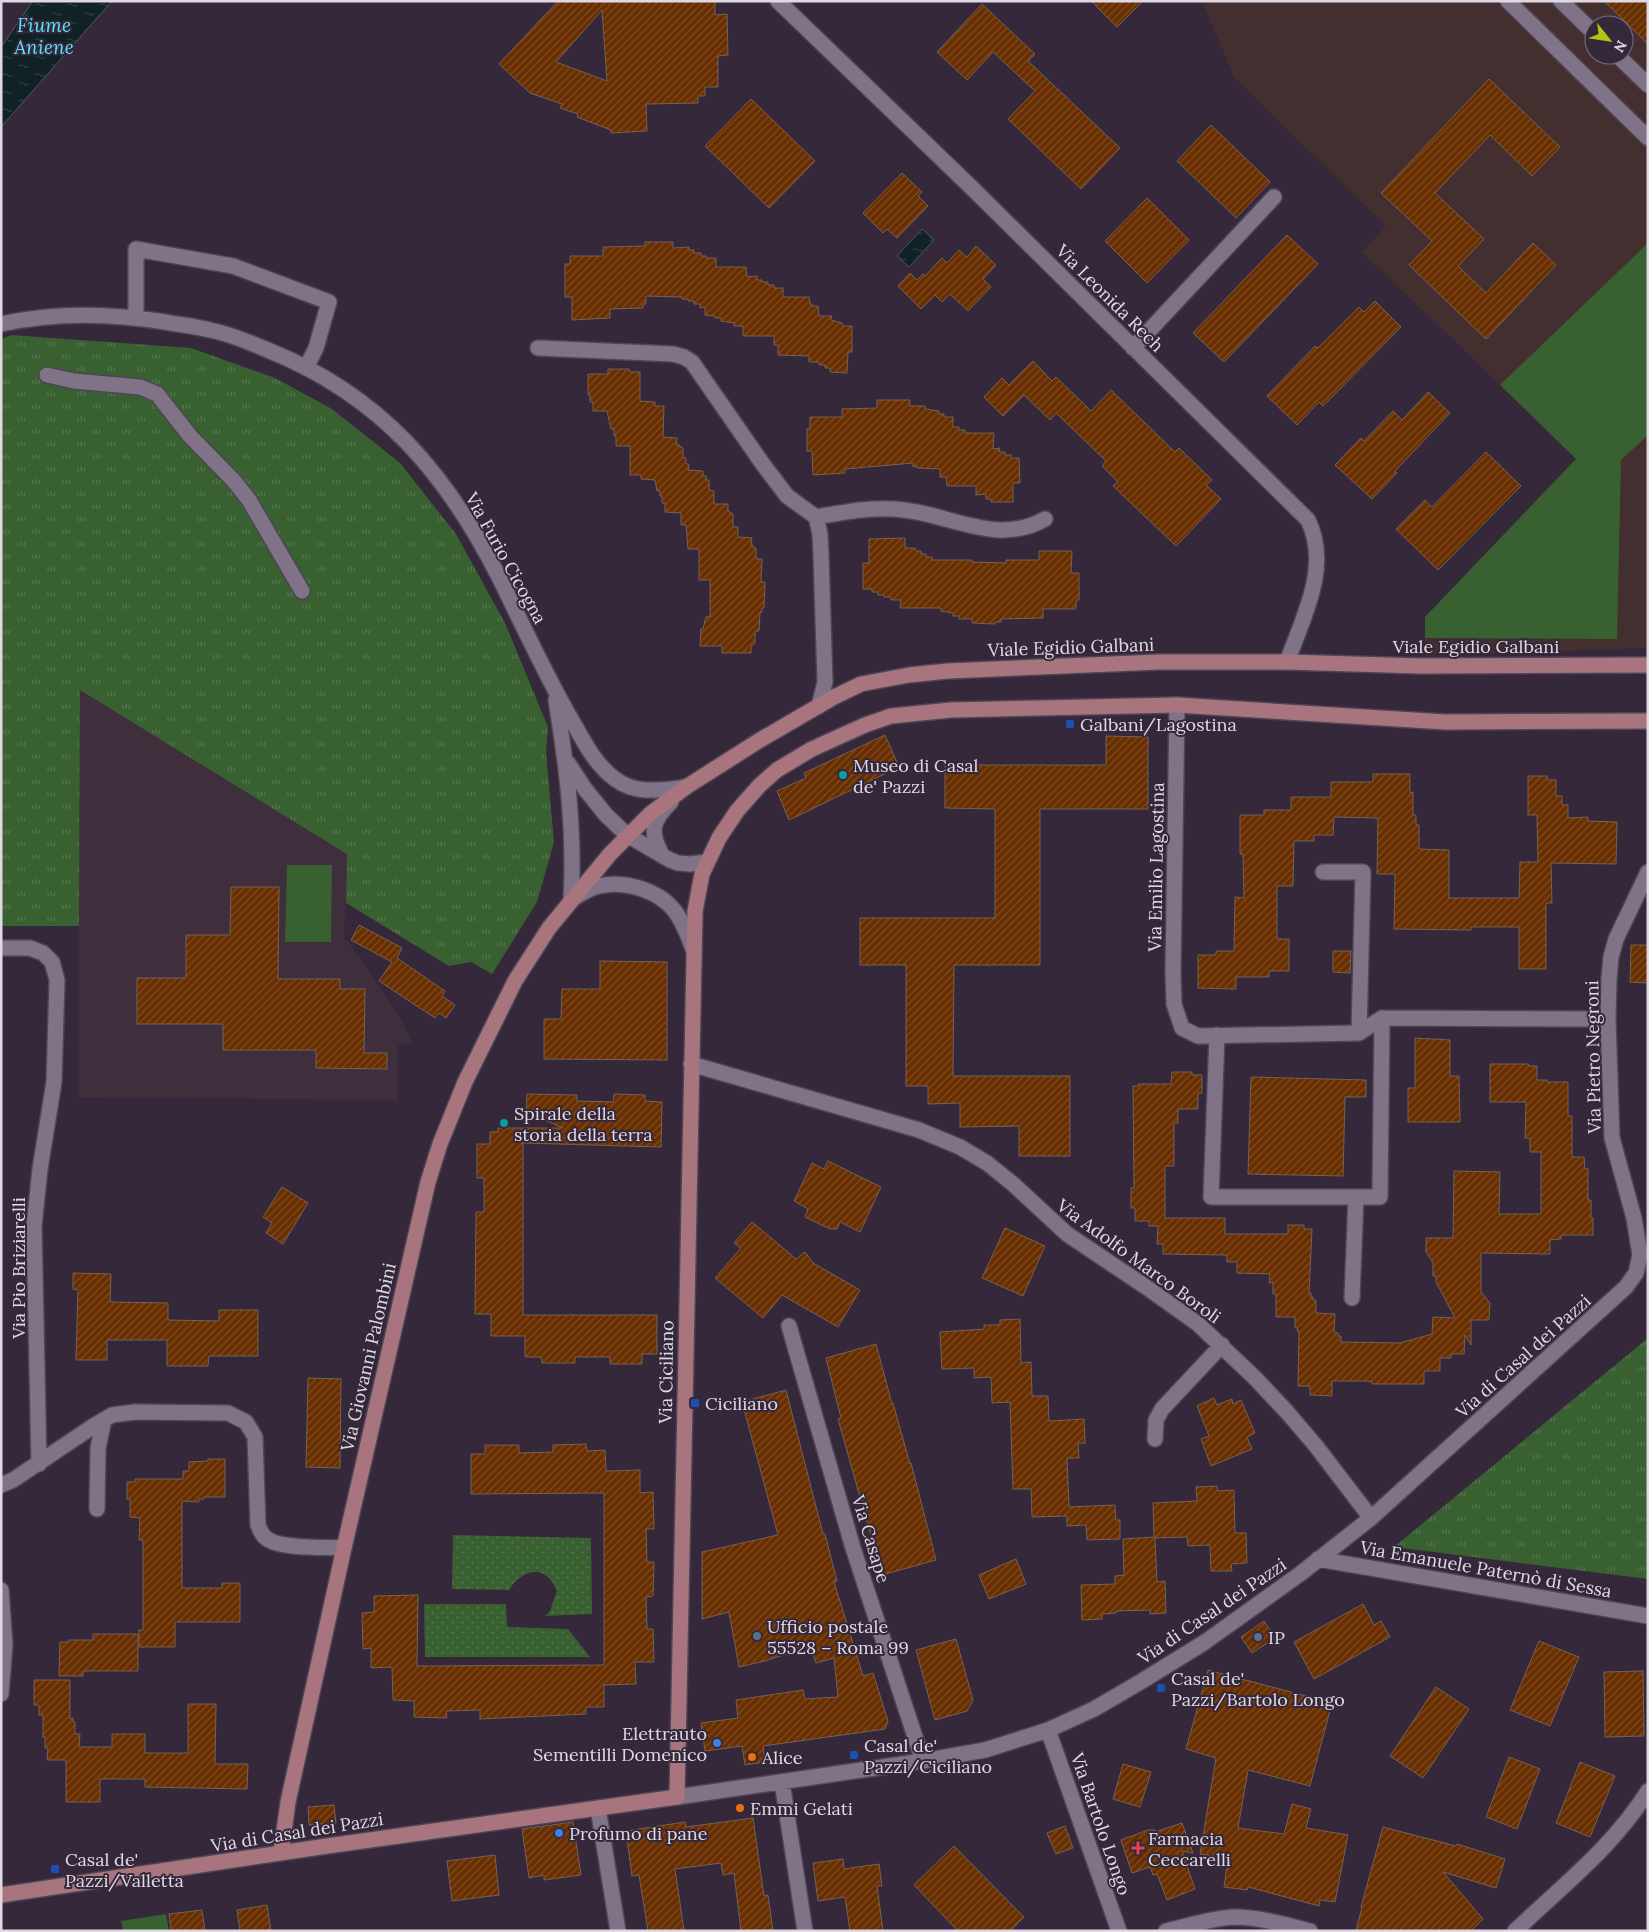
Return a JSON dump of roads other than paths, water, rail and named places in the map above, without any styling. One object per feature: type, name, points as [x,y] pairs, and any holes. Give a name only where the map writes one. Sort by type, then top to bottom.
[{"type":"main road","name":"Viale Egidio Galbani","points":[[571,900],[627,835],[650,814],[686,787],[751,745],[819,706],[861,684],[876,680],[929,673],[1159,662],[1287,662],[1420,666],[1648,666]]},
{"type":"main road","points":[[693,949],[695,911],[700,883],[707,862],[719,838],[737,811],[750,795],[777,770],[812,749],[877,720],[909,713],[952,710],[1177,705],[1445,722],[1648,721]]},
{"type":"main road","name":"Via Giovanni Palombini","points":[[281,1853],[288,1802],[429,1177],[473,1065],[505,998],[534,950],[571,900]]},
{"type":"main road","name":"Via Ciciliano","points":[[677,1797],[693,949]]},
{"type":"main road","name":"Via di Casal dei Pazzi","points":[[1,1895],[677,1797]]},
{"type":"street","name":"Via Leonida Rech","points":[[778,1],[972,188],[1308,520],[1317,546],[1317,573],[1311,596],[1287,662]]},
{"type":"street","points":[[1508,1],[1648,138]]},
{"type":"street","points":[[1561,1],[1584,23]]},
{"type":"street","points":[[1627,65],[1648,85]]},
{"type":"street","points":[[1133,348],[1274,197]]},
{"type":"street","points":[[136,318],[136,249],[233,266],[329,302],[316,348],[306,368]]},
{"type":"street","name":"Via Furio Cicogna","points":[[1,324],[27,319],[99,314],[211,330],[251,343],[306,368],[355,396],[413,448],[436,474],[477,537],[554,691],[590,752],[598,762],[616,779],[628,786],[646,790],[686,787]]},
{"type":"street","points":[[538,348],[672,354],[684,357],[692,362],[762,464],[788,496],[816,517],[820,534],[825,682],[819,706]]},
{"type":"street","points":[[46,375],[74,381],[140,387],[157,394],[190,436],[234,481],[249,500],[302,591]]},
{"type":"street","points":[[816,517],[878,509],[904,510],[978,528],[1001,529],[1027,528],[1045,519]]},
{"type":"street","name":"Via Furio Cicogna","points":[[554,691],[565,758],[573,837],[571,900]]},
{"type":"street","name":"Via Emilio Lagostina","points":[[1177,705],[1174,1004],[1182,1028],[1198,1036],[1217,1036]]},
{"type":"street","name":"Via Furio Cicogna","points":[[565,758],[585,788],[614,824],[627,835],[670,860],[684,864],[707,862]]},
{"type":"street","points":[[662,855],[653,835],[655,823],[664,809],[686,787]]},
{"type":"street","points":[[1323,872],[1363,872],[1359,1033]]},
{"type":"street","name":"Via Pietro Negroni","points":[[1644,1244],[1634,1218],[1612,1138],[1608,1019],[1612,949],[1648,872]]},
{"type":"street","points":[[571,900],[590,889],[604,885],[632,887],[651,893],[663,900],[674,910],[693,949]]},
{"type":"street","name":"Via Pio Briziarelli","points":[[1,948],[30,948],[43,953],[55,968],[57,980],[54,1082],[39,1176],[34,1226],[39,1464]]},
{"type":"street","points":[[1382,1018],[1380,1197],[1211,1197],[1217,1036],[1359,1033],[1382,1018],[1608,1019]]},
{"type":"street","name":"Via Adolfo Marco Boroli","points":[[691,1064],[908,1126],[960,1147],[995,1170],[1066,1234],[1159,1296],[1198,1324],[1222,1345],[1299,1425],[1371,1518]]},
{"type":"street","points":[[1352,1298],[1356,1196]]},
{"type":"street","name":"Via di Casal dei Pazzi","points":[[677,1797],[923,1761],[985,1750],[1048,1730],[1094,1709],[1185,1655],[1318,1560],[1371,1518],[1626,1287],[1638,1268],[1644,1244]]},
{"type":"street","name":"Via Casape","points":[[789,1326],[853,1548],[923,1761]]},
{"type":"street","points":[[1156,1440],[1156,1420],[1162,1409],[1222,1345]]},
{"type":"street","points":[[1,1485],[39,1464],[112,1415],[135,1412],[222,1412],[241,1418],[250,1426],[254,1437],[258,1524],[264,1537],[269,1541],[282,1545],[344,1548]]},
{"type":"street","points":[[97,1509],[98,1448],[104,1420]]},
{"type":"street","name":"Via Emanuele Paternò di Sessa","points":[[1318,1560],[1648,1616]]},
{"type":"street","points":[[1,1590],[5,1645],[1,1694]]},
{"type":"street","name":"Via Bartolo Longo","points":[[1048,1730],[1119,1931]]},
{"type":"street","points":[[782,1782],[805,1931]]},
{"type":"street","points":[[1515,1931],[1595,1855],[1623,1825],[1648,1791]]},
{"type":"street","points":[[598,1808],[618,1931]]},
{"type":"street","points":[[1166,1931],[1234,1917],[1272,1922],[1310,1931]]},
{"type":"water","name":"Fiume Aniene","points":[[33,1],[112,1],[1,127],[1,47]]},
{"type":"water","points":[[922,229],[934,240],[909,267],[897,256]]},
{"type":"place","name":"Galbani/Lagostina","points":[[1070,724]]},
{"type":"place","name":"Museo di Casal de' Pazzi","points":[[843,775]]},
{"type":"place","name":"Spirale della storia della terra","points":[[504,1123]]},
{"type":"place","name":"Ciciliano","points":[[695,1403]]},
{"type":"place","name":"Ufficio postale 55528 – Roma 99","points":[[757,1636]]},
{"type":"place","name":"IP","points":[[1258,1637]]},
{"type":"place","name":"Casal de' Pazzi/Bartolo Longo","points":[[1161,1688]]},
{"type":"place","name":"Elettrauto Sementilli Domenico","points":[[717,1743]]},
{"type":"place","name":"Casal de' Pazzi/Ciciliano","points":[[854,1755]]},
{"type":"place","name":"Alice","points":[[752,1757]]},
{"type":"place","name":"Emmi Gelati","points":[[740,1808]]},
{"type":"place","name":"Profumo di pane","points":[[559,1833]]},
{"type":"place","name":"Farmacia Ceccarelli","points":[[1138,1848]]},
{"type":"place","name":"Casal de' Pazzi/Valletta","points":[[55,1869]]}]
